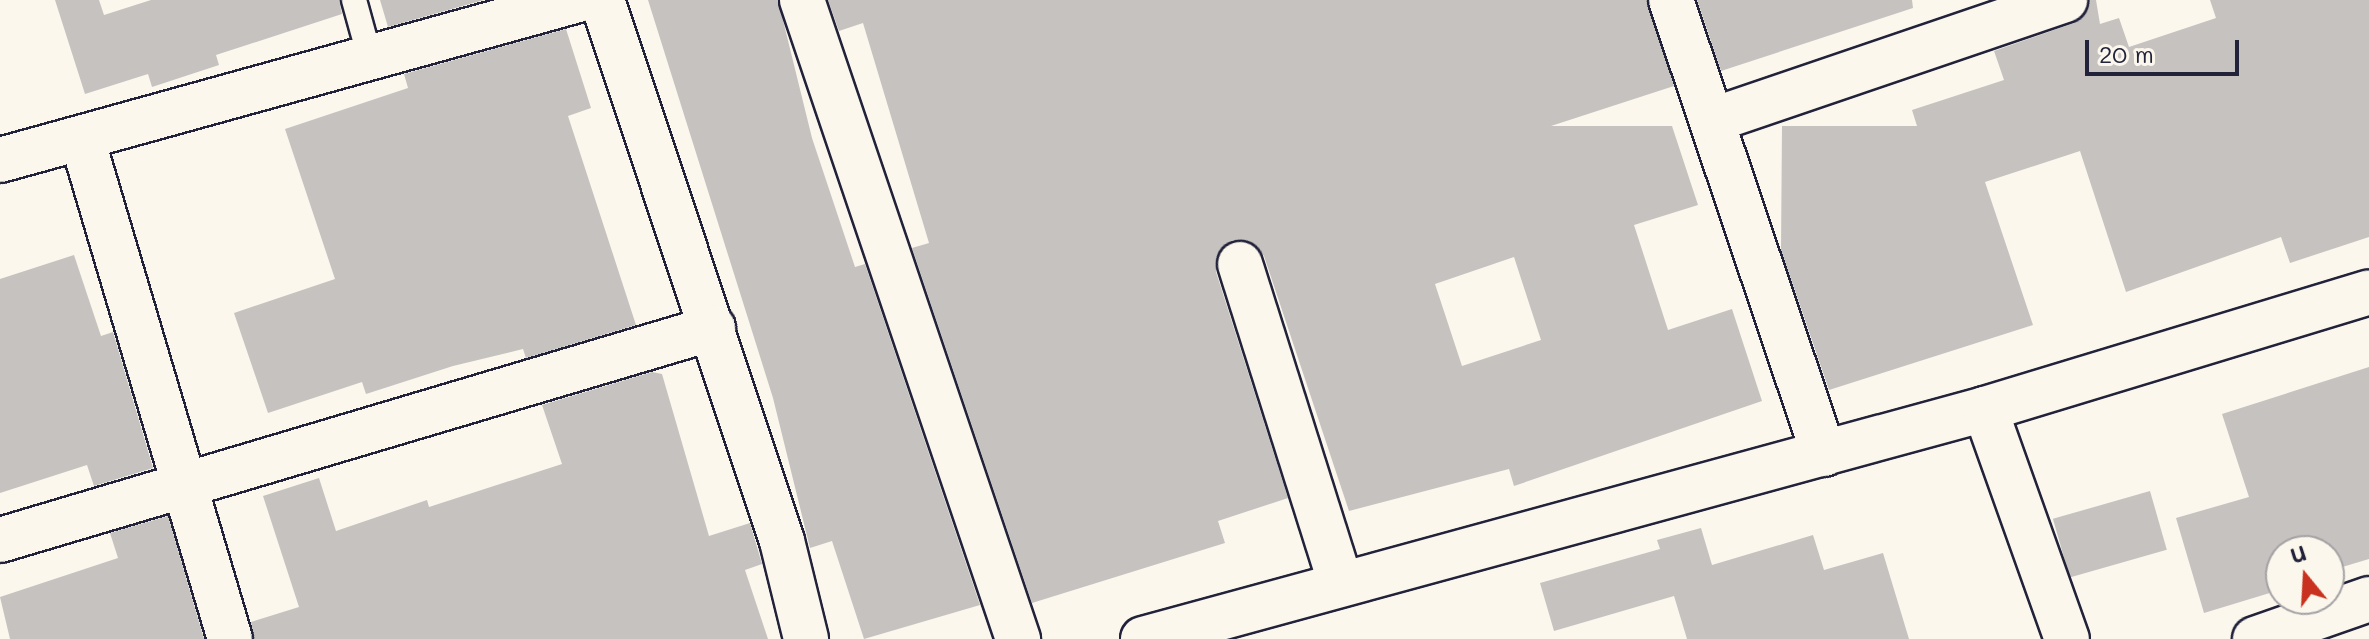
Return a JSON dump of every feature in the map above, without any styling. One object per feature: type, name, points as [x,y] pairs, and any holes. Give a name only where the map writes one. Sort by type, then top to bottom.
[{"type":"street","points":[[0,160],[578,0]]},
{"type":"street","points":[[602,0],[713,328],[806,639]]},
{"type":"street","points":[[802,0],[1018,639]]},
{"type":"street","points":[[1671,0],[1824,454]]},
{"type":"street","points":[[1713,120],[2038,4]]},
{"type":"street","points":[[82,139],[230,639]]},
{"type":"street","points":[[1240,264],[1340,581]]},
{"type":"street","points":[[1143,639],[1340,581],[1985,409],[2369,292]]},
{"type":"street","points":[[0,540],[713,328]]},
{"type":"street","points":[[1985,409],[2067,639]]},
{"type":"street","points":[[2255,639],[2369,599]]},
{"type":"lane","points":[[354,0],[370,58]]},
{"type":"building","points":[[55,0],[99,0],[104,15],[151,0],[339,0],[342,14],[216,55],[219,65],[152,87],[148,74],[85,94]]},
{"type":"building","points":[[380,0],[484,0],[388,27]]},
{"type":"building","points":[[648,0],[778,0],[812,138],[855,267],[865,264],[980,605],[864,639],[832,541],[810,548],[773,398]]},
{"type":"building","points":[[828,0],[1647,0],[1674,86],[1551,126],[1672,126],[1698,205],[1634,225],[1668,330],[1732,309],[1762,401],[1514,486],[1509,469],[1349,511],[1264,256],[1256,245],[1233,240],[1221,248],[1216,272],[1288,498],[1218,521],[1225,543],[1032,603],[912,248],[929,243],[863,23],[839,31]],"holes":[[[1514,257],[1541,340],[1462,366],[1435,284]]]},
{"type":"building","points":[[1697,0],[1912,0],[1913,8],[1721,71]]},
{"type":"building","points":[[2089,0],[2096,0],[2100,24],[2119,18],[2129,47],[2216,18],[2210,0],[2369,0],[2369,237],[2290,263],[2281,237],[2126,292],[2080,151],[1985,182],[2033,325],[1829,390],[1781,250],[1782,126],[1917,126],[1912,110],[2004,80],[1994,51],[2074,23]]},
{"type":"building","points":[[566,29],[591,108],[568,116],[636,325],[526,358],[523,349],[453,366],[366,394],[362,382],[268,413],[234,313],[335,279],[285,129],[408,88],[404,74]]},
{"type":"building","points":[[74,255],[101,336],[113,332],[153,468],[94,486],[87,465],[0,493],[0,279]]},
{"type":"building","points":[[2369,367],[2369,559],[2345,566],[2345,535],[2265,535],[2265,594],[2204,613],[2176,518],[2249,497],[2222,414]]},
{"type":"building","points":[[652,372],[662,374],[709,536],[750,523],[762,564],[745,570],[768,639],[254,639],[251,622],[299,607],[263,496],[319,478],[336,531],[427,500],[429,507],[562,464],[542,405]]},
{"type":"building","points":[[2150,491],[2167,550],[2070,577],[2053,519]]},
{"type":"building","points":[[168,516],[204,639],[10,639],[0,597],[118,558],[110,533]]},
{"type":"building","points":[[1701,528],[1712,565],[1813,535],[1824,570],[1883,553],[1909,639],[1687,639],[1674,596],[1554,631],[1540,583],[1660,549],[1657,540]]}]
